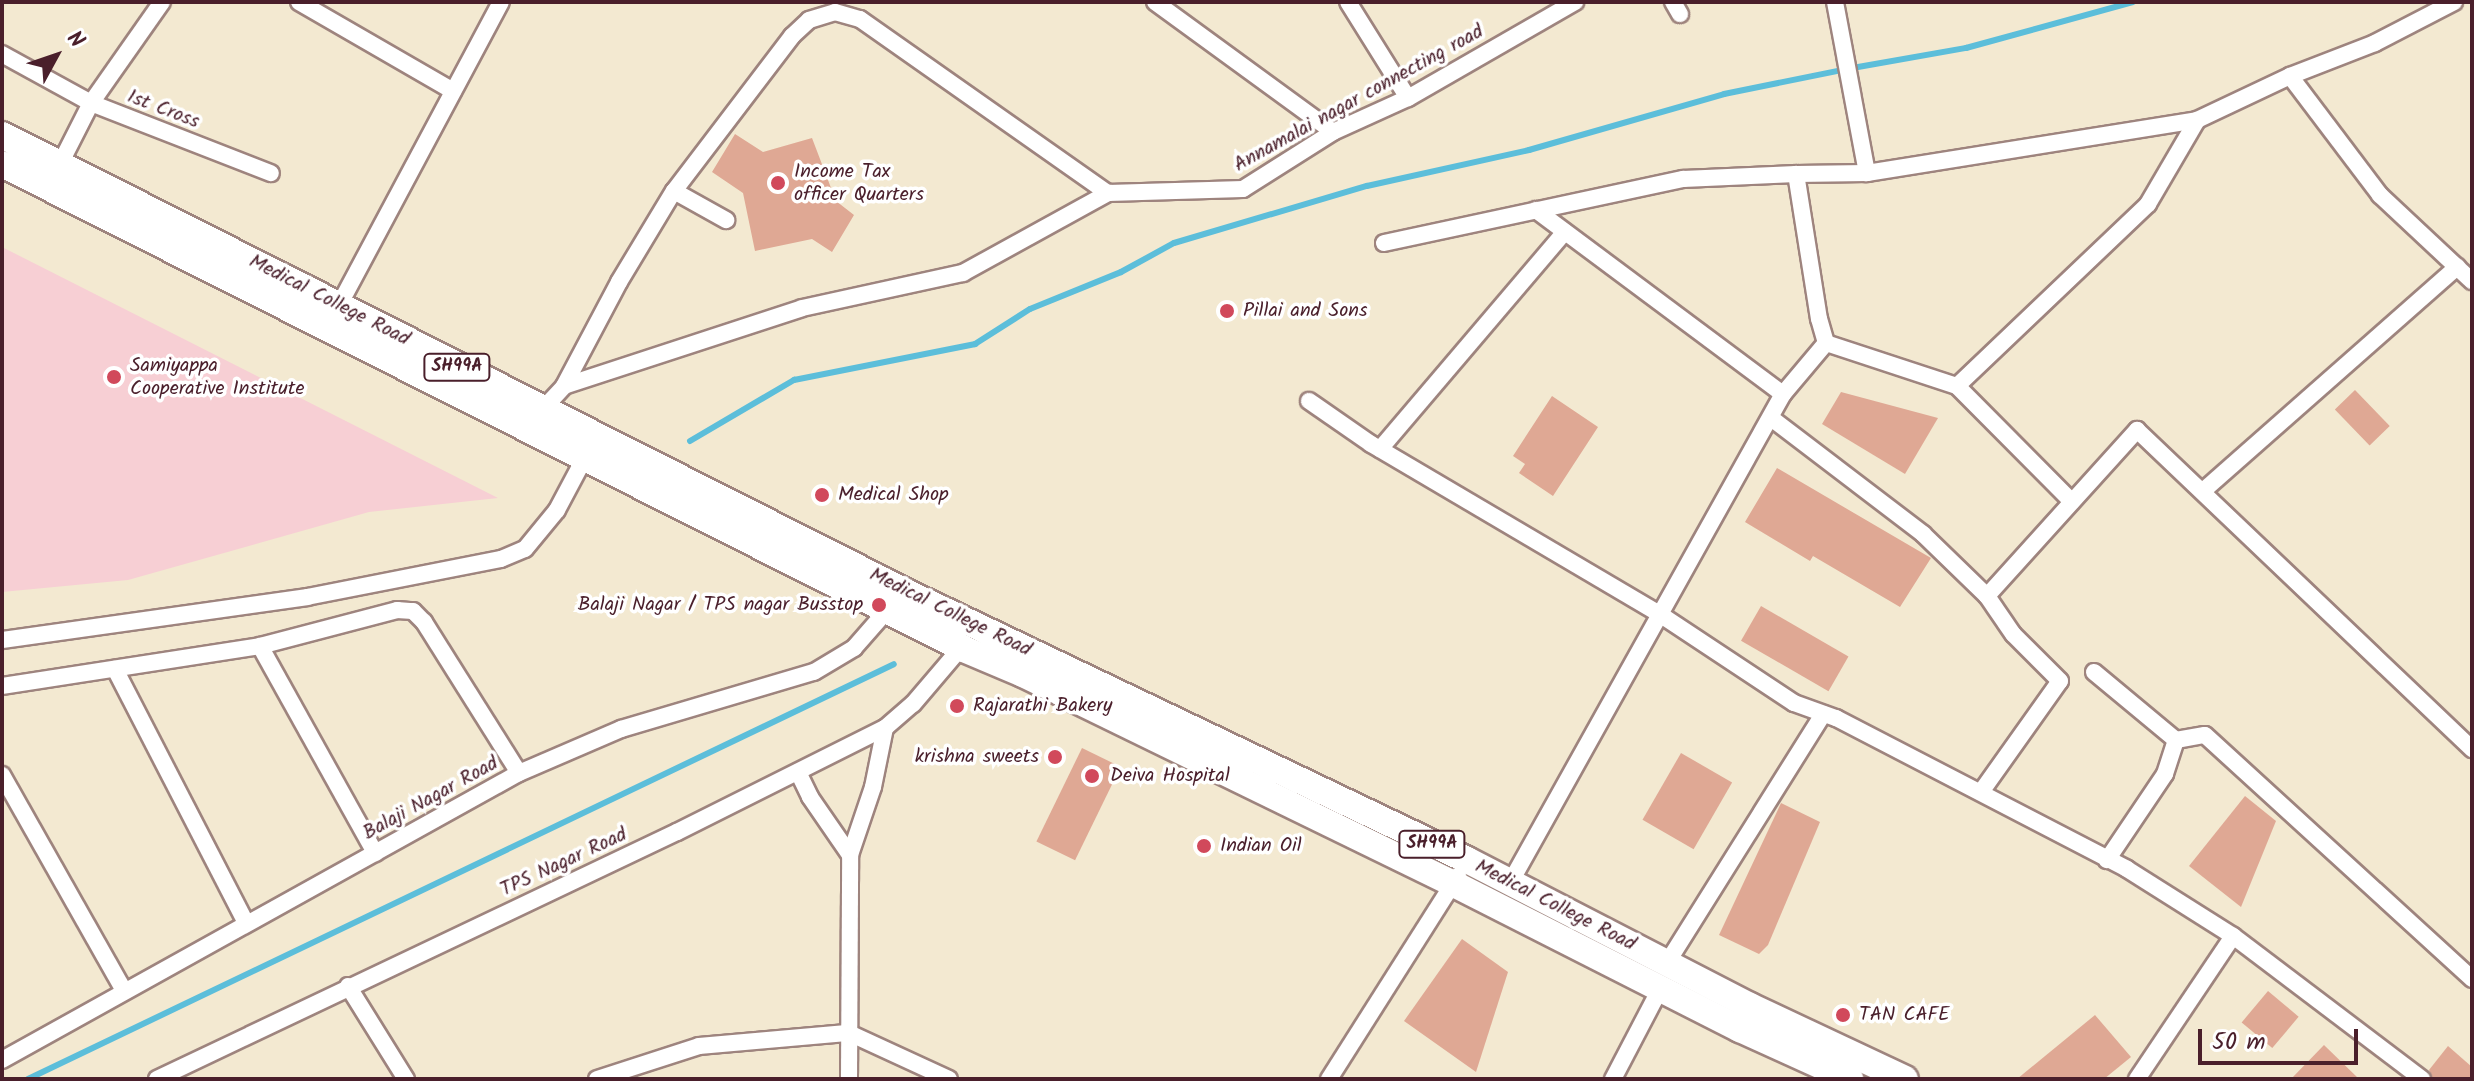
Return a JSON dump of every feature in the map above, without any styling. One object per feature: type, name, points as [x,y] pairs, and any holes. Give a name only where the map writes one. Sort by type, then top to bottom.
[{"type":"main road","name":"Medical College Road","points":[[2,135],[61,162],[584,459],[1467,860],[1667,963],[1905,1079]]},
{"type":"main road","name":"Medical College Road","points":[[2,164],[332,317],[542,410],[902,606]]},
{"type":"main road","name":"Medical College Road","points":[[958,631],[1660,989],[1850,1079]]},
{"type":"street","points":[[48,186],[91,103],[162,2]]},
{"type":"street","points":[[299,2],[453,91]]},
{"type":"street","points":[[332,317],[501,2]]},
{"type":"street","points":[[1155,2],[1333,132]]},
{"type":"street","points":[[1348,2],[1408,98]]},
{"type":"street","name":"Annamalai nagar connecting road","points":[[564,386],[802,308],[963,273],[1108,193],[1243,189],[1333,132],[1408,98],[1575,2]]},
{"type":"street","points":[[1835,2],[1867,173]]},
{"type":"street","points":[[1384,243],[1683,179],[1867,173],[2197,120],[2290,76],[2375,43],[2454,2]]},
{"type":"street","points":[[542,410],[564,386],[619,282],[674,191],[792,36],[809,20],[835,12],[862,10],[1108,193]]},
{"type":"street","name":"1st Cross","points":[[2,54],[91,103],[271,173]]},
{"type":"street","points":[[2290,76],[2380,195],[2472,281]]},
{"type":"street","points":[[1957,386],[2148,204],[2197,120]]},
{"type":"street","points":[[1796,174],[1819,319],[1826,343]]},
{"type":"street","points":[[674,191],[726,220]]},
{"type":"street","points":[[1536,210],[1783,394]]},
{"type":"street","points":[[1380,449],[1565,232]]},
{"type":"street","points":[[2203,491],[2457,267]]},
{"type":"street","points":[[1826,343],[1957,386],[2072,502]]},
{"type":"street","points":[[1510,883],[1783,394],[1826,343]]},
{"type":"street","points":[[1309,401],[1380,449],[1658,613],[1794,703],[1823,714],[1981,792],[2107,860],[2233,936],[2422,1079]]},
{"type":"street","points":[[1771,418],[1923,534],[1987,596],[2013,634],[2060,681],[1981,792]]},
{"type":"street","points":[[1987,596],[2137,430],[2472,749]]},
{"type":"street","points":[[2,640],[307,597],[501,559],[525,549],[557,510],[584,459]]},
{"type":"street","name":"Balaji Nagar Road","points":[[2,1060],[519,773],[621,729],[814,672],[854,648],[902,606]]},
{"type":"street","points":[[2,686],[260,646],[397,610],[413,611],[424,622],[519,773]]},
{"type":"street","name":"TPS Nagar Road","points":[[157,1079],[677,832],[885,728],[913,704],[958,631]]},
{"type":"street","points":[[260,646],[375,853]]},
{"type":"street","points":[[115,669],[246,923]]},
{"type":"street","points":[[2094,672],[2176,740],[2205,735],[2472,979]]},
{"type":"street","points":[[1667,963],[1823,714]]},
{"type":"street","points":[[849,1079],[850,855],[873,787],[885,728]]},
{"type":"street","points":[[2107,860],[2165,774],[2176,740]]},
{"type":"street","points":[[798,772],[810,797],[850,855]]},
{"type":"street","points":[[2,775],[124,991]]},
{"type":"street","points":[[1329,1079],[1467,860]]},
{"type":"street","points":[[2137,1079],[2233,936]]},
{"type":"street","points":[[348,986],[406,1079]]},
{"type":"street","points":[[1613,1079],[1660,989]]},
{"type":"street","points":[[597,1079],[699,1046],[849,1033],[949,1079]]},
{"type":"shaded area","name":"Samiyappa Cooperative Institute","points":[[2,247],[498,498],[369,512],[128,580],[2,592]]},
{"type":"building","name":"Income Tax officer Quarters","points":[[735,134],[763,152],[812,138],[836,201],[854,215],[832,252],[812,239],[755,251],[743,193],[712,172]]},
{"type":"building","points":[[2355,390],[2390,426],[2370,445],[2335,409]]},
{"type":"building","points":[[1841,392],[1938,418],[1905,474],[1822,424]]},
{"type":"building","points":[[1552,396],[1598,427],[1553,496],[1519,473],[1525,464],[1513,456]]},
{"type":"building","points":[[1777,468],[1931,558],[1900,607],[1813,556],[1810,561],[1745,522]]},
{"type":"building","points":[[1761,606],[1848,656],[1828,691],[1741,641]]},
{"type":"building","points":[[1082,748],[1121,767],[1075,860],[1036,841]]},
{"type":"building","points":[[1681,753],[1732,782],[1694,849],[1642,820]]},
{"type":"building","points":[[2245,796],[2276,821],[2241,907],[2189,866]]},
{"type":"building","points":[[1781,803],[1820,822],[1768,945],[1759,954],[1719,935]]},
{"type":"building","points":[[1462,939],[1508,972],[1476,1072],[1404,1021]]},
{"type":"building","points":[[2268,991],[2299,1017],[2272,1048],[2242,1022]]},
{"type":"building","points":[[2095,1015],[2131,1057],[2104,1079],[2017,1079]]},
{"type":"building","points":[[2324,1045],[2359,1079],[2291,1079]]},
{"type":"building","points":[[2448,1046],[2472,1067],[2472,1079],[2433,1079],[2429,1070]]},
{"type":"waterway","points":[[1858,67],[1966,48],[2133,2]]},
{"type":"waterway","points":[[690,441],[794,380],[975,344],[1030,309],[1121,272],[1174,243],[1367,186],[1529,150],[1724,94],[1837,71]]},
{"type":"waterway","points":[[28,1079],[894,664]]},
{"type":"place","name":"Income Tax officer Quarters","points":[[778,183]]},
{"type":"place","name":"Pillai and Sons","points":[[1227,311]]},
{"type":"place","name":"Samiyappa Cooperative Institute","points":[[114,377]]},
{"type":"place","name":"Medical Shop","points":[[822,495]]},
{"type":"place","name":"Balaji Nagar / TPS nagar Busstop","points":[[879,605]]},
{"type":"place","name":"Rajarathi Bakery","points":[[957,706]]},
{"type":"place","name":"krishna sweets","points":[[1055,757]]},
{"type":"place","name":"Deiva Hospital","points":[[1092,776]]},
{"type":"place","name":"Indian Oil","points":[[1204,846]]},
{"type":"place","name":"TAN CAFE","points":[[1843,1015]]}]
